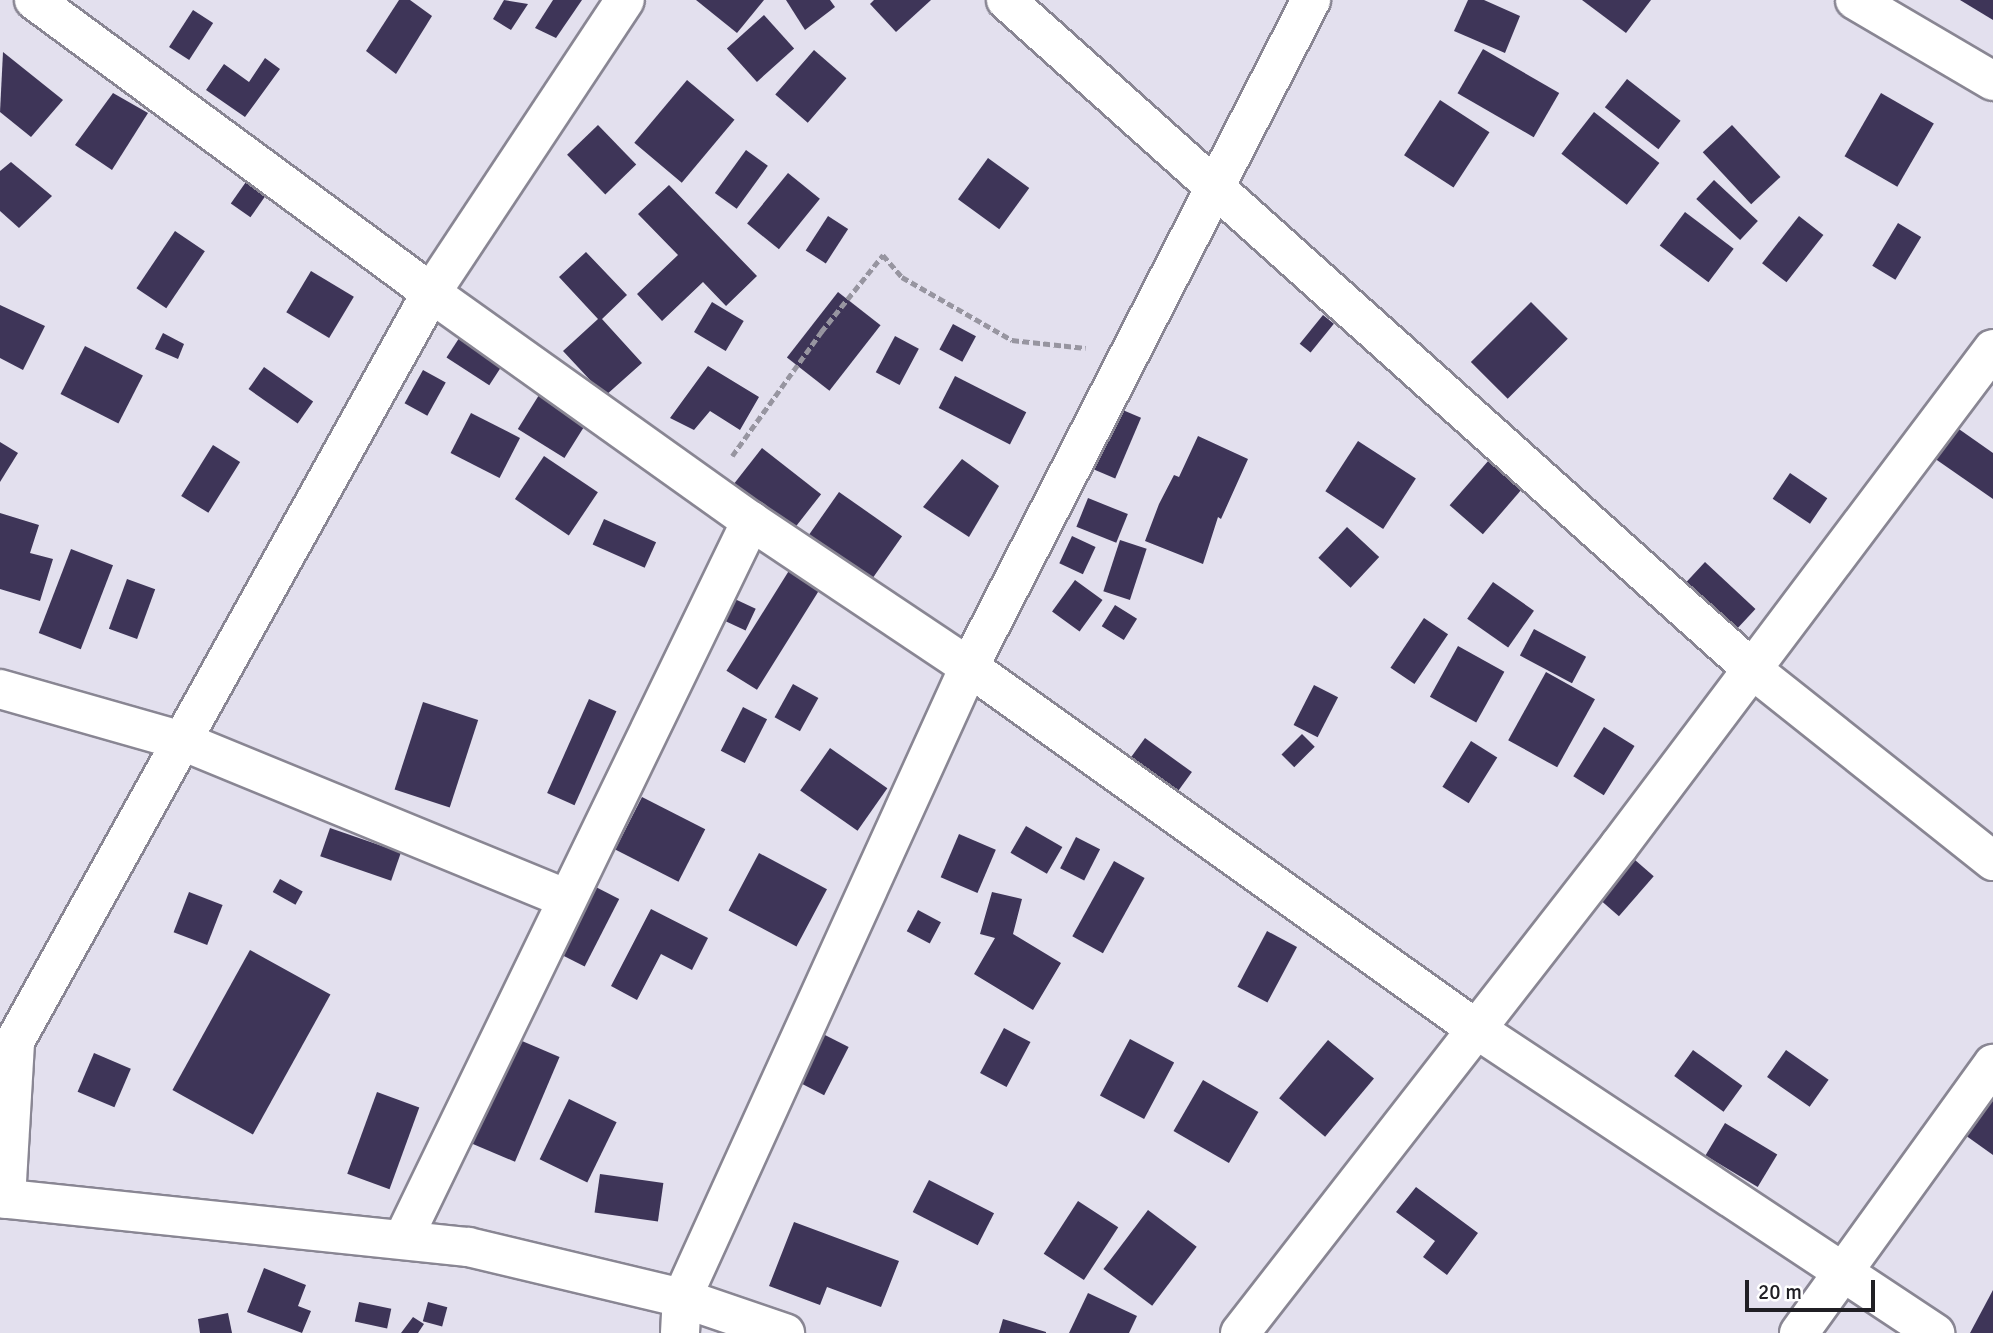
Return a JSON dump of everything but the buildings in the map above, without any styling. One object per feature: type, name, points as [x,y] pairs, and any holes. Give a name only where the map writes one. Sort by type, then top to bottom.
[{"type":"street","points":[[34,0],[431,293],[751,521],[969,667],[1476,1029],[1935,1333]]},
{"type":"street","points":[[625,0],[431,293],[15,1041],[3,1198],[403,1238],[468,1247],[681,1315],[785,1333]]},
{"type":"street","points":[[1006,0],[1753,670],[1993,861]]},
{"type":"street","points":[[681,1315],[969,667],[1311,0]]},
{"type":"street","points":[[1855,0],[1993,81]]},
{"type":"street","points":[[1240,1333],[1753,670],[1993,349]]},
{"type":"street","points":[[403,1238],[751,521]]},
{"type":"street","points":[[0,689],[182,741],[567,899]]},
{"type":"street","points":[[1799,1333],[1993,1064]]},
{"type":"path","points":[[705,488],[752,434],[821,332],[883,256],[902,276],[1012,340],[1132,350]]}]
